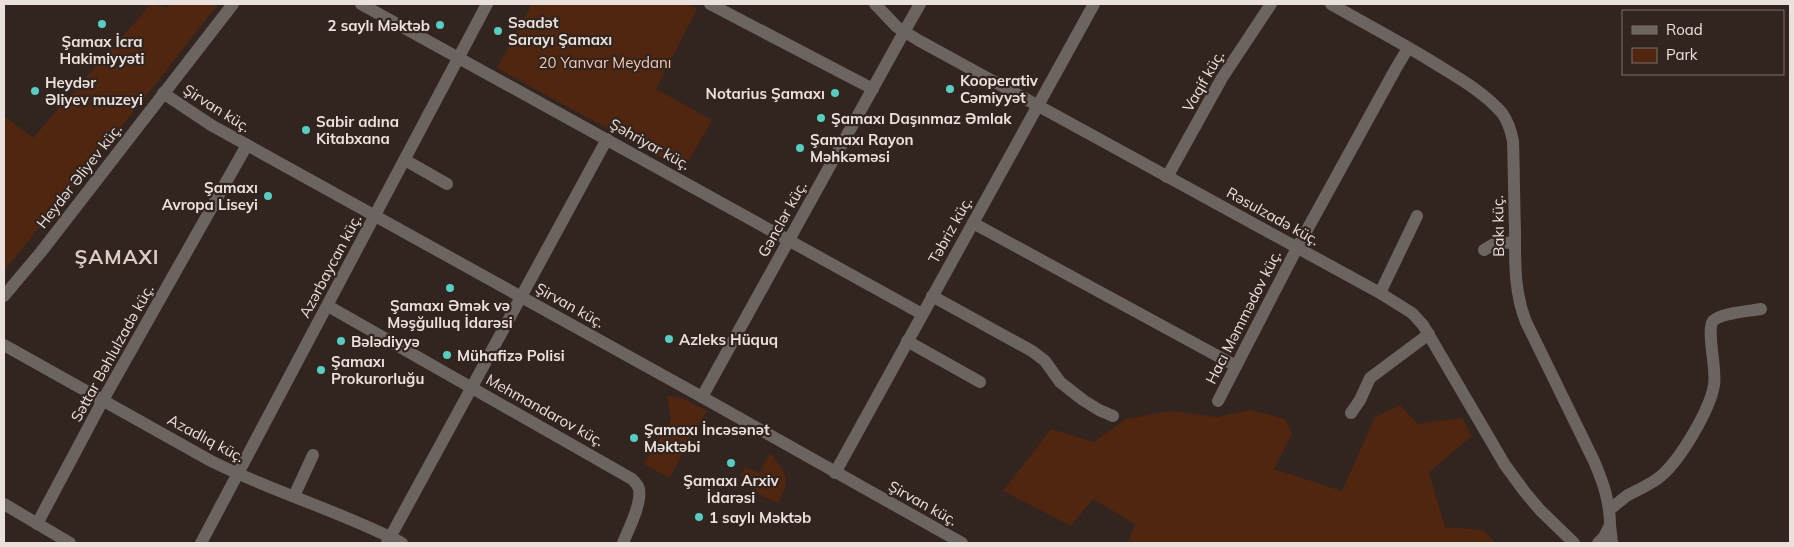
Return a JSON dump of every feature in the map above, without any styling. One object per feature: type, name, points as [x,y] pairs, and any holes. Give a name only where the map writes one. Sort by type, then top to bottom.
[{"type":"street","name":"Heydər Əliyev küç.","points":[[4,296],[41,252],[234,4]]},
{"type":"street","name":"Şəhriyar küç.","points":[[361,4],[922,314]]},
{"type":"street","name":"Azərbaycan küç.","points":[[201,543],[488,4]]},
{"type":"street","points":[[710,4],[873,89]]},
{"type":"street","name":"Rəsulzadə küç.","points":[[875,4],[890,21],[904,32],[1380,293],[1412,313],[1429,334],[1510,471],[1540,510],[1574,543]]},
{"type":"street","name":"Gənclər küç.","points":[[702,397],[920,4]]},
{"type":"street","name":"Təbriz küç.","points":[[835,473],[1094,4]]},
{"type":"street","name":"Vaqif küç.","points":[[1168,177],[1222,78],[1271,4]]},
{"type":"street","name":"Bakı küç.","points":[[1331,4],[1470,86],[1492,103],[1507,120],[1513,141],[1517,293],[1520,307],[1604,485],[1610,509],[1612,543]]},
{"type":"street","name":"Hacı Məmmədov küç.","points":[[1218,401],[1297,248],[1408,48]]},
{"type":"street","name":"Şirvan küç.","points":[[163,93],[188,111],[247,145],[522,296],[962,543]]},
{"type":"street","points":[[389,540],[607,140]]},
{"type":"street","name":"Səttar Bəhlulzadə küç.","points":[[37,524],[103,400],[247,145]]},
{"type":"street","points":[[405,160],[447,184]]},
{"type":"street","points":[[1380,293],[1417,216]]},
{"type":"street","points":[[973,223],[1236,366]]},
{"type":"street","points":[[1484,250],[1494,244],[1515,242]]},
{"type":"street","points":[[932,296],[1032,350],[1045,361],[1060,382],[1083,400],[1113,416]]},
{"type":"street","name":"Mehmandarov küç.","points":[[328,306],[632,479],[639,487],[640,496],[623,543]]},
{"type":"street","points":[[1610,509],[1626,497],[1660,478],[1673,465],[1686,446],[1710,401],[1714,383],[1713,353],[1709,329],[1713,322],[1718,317],[1761,309]]},
{"type":"street","points":[[1351,413],[1360,400],[1370,378],[1429,334]]},
{"type":"street","points":[[907,342],[980,382]]},
{"type":"street","name":"Azadlıq küç.","points":[[4,345],[211,461],[238,474],[349,518],[389,540],[402,543]]},
{"type":"street","points":[[294,496],[313,455]]},
{"type":"street","points":[[4,504],[70,543]]},
{"type":"street","points":[[1598,543],[1604,537],[1610,525]]},
{"type":"green space","points":[[151,4],[167,8],[170,4],[218,4],[4,271],[4,116],[33,138]]},
{"type":"green space","name":"20 Yanvar Meydanı","points":[[532,4],[687,4],[697,9],[656,89],[712,120],[683,170],[497,68]]},
{"type":"green space","points":[[667,396],[682,398],[707,411],[669,478],[644,464],[671,420]]},
{"type":"green space","points":[[1400,405],[1418,424],[1462,418],[1472,436],[1429,472],[1445,527],[1483,530],[1496,543],[1128,543],[1135,524],[1093,499],[1071,526],[1003,491],[1051,429],[1094,442],[1126,419],[1171,411],[1217,417],[1250,410],[1285,419],[1292,434],[1274,469],[1342,491],[1375,417]]},
{"type":"green space","points":[[770,453],[783,471],[786,482],[778,503],[762,496],[741,475],[745,467],[759,473]]},
{"type":"place","name":"Şamax İcra Hakimiyyəti","points":[[102,24]]},
{"type":"place","name":"2 saylı Məktəb","points":[[440,25]]},
{"type":"place","name":"Səadət Sarayı Şamaxı","points":[[498,31]]},
{"type":"place","name":"Kooperativ Cəmiyyət","points":[[950,89]]},
{"type":"place","name":"Heydər Əliyev muzeyi","points":[[35,91]]},
{"type":"place","name":"Notarius Şamaxı","points":[[835,93]]},
{"type":"place","name":"Şamaxı Daşınmaz Əmlak","points":[[821,118]]},
{"type":"place","name":"Sabir adına Kitabxana","points":[[306,130]]},
{"type":"place","name":"Şamaxı Rayon Məhkəməsi","points":[[800,148]]},
{"type":"place","name":"Şamaxı Avropa Liseyi","points":[[268,196]]},
{"type":"place","name":"Şamaxı Əmək və Məşğulluq İdarəsi","points":[[450,288]]},
{"type":"place","name":"Azleks Hüquq","points":[[669,339]]},
{"type":"place","name":"Bələdiyyə","points":[[341,341]]},
{"type":"place","name":"Mühafizə Polisi","points":[[447,355]]},
{"type":"place","name":"Şamaxı Prokurorluğu","points":[[321,370]]},
{"type":"place","name":"Şamaxı İncəsənət Məktəbi","points":[[634,438]]},
{"type":"place","name":"Şamaxı Arxiv İdarəsi","points":[[731,463]]},
{"type":"place","name":"1 saylı Məktəb","points":[[699,517]]},
{"type":"district","name":"ŞAMAXI","points":[[117,256]]}]
